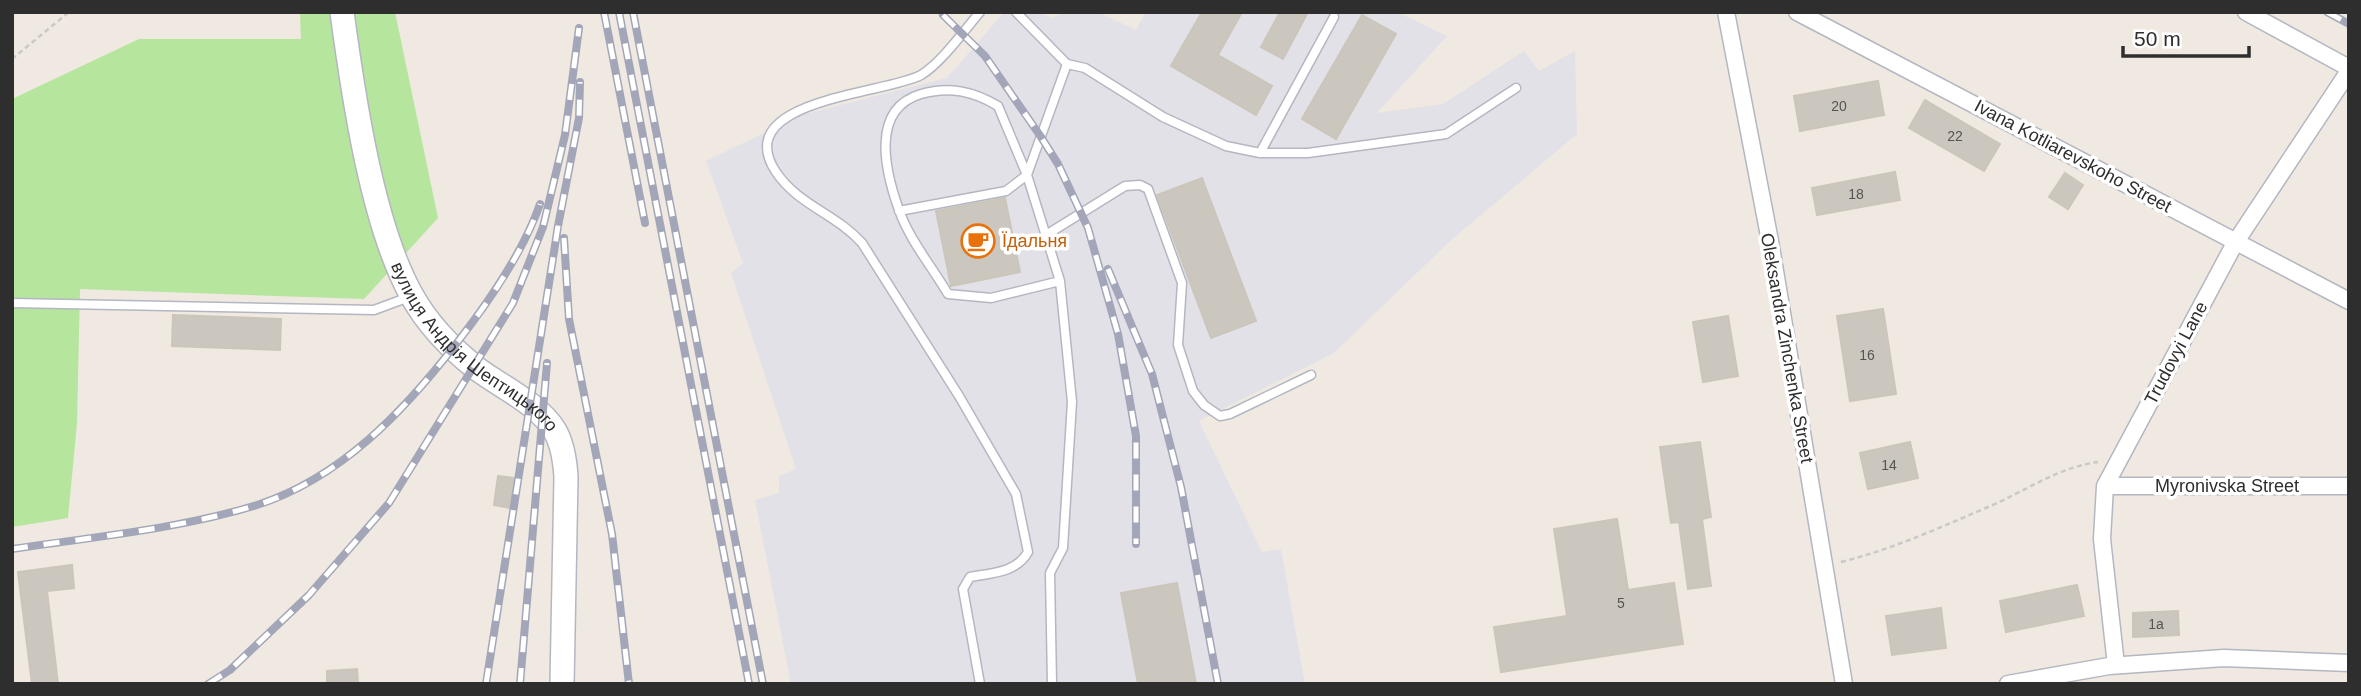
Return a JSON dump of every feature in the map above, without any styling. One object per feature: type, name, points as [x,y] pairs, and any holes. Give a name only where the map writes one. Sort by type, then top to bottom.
[{"type":"main road","name":"вулиця Андрія Шептицького","points":[[342,12],[358,113],[380,206],[393,251],[412,296],[453,348],[542,416],[555,431],[564,453],[566,477],[562,684]]},
{"type":"street","name":"Oleksandra Zinchenka Street","points":[[1726,12],[1770,241],[1844,684]]},
{"type":"street","name":"Ivana Kotliarevskoho Street","points":[[1797,12],[2349,301]]},
{"type":"street","points":[[2246,12],[2349,70]]},
{"type":"street","name":"Trudovyi Lane","points":[[2116,665],[2102,539],[2105,486],[2236,241],[2349,70]]},
{"type":"street","name":"Myronivska Street","points":[[2105,486],[2349,486]]},
{"type":"street","points":[[2008,684],[2116,665],[2224,658],[2349,663]]},
{"type":"lane","points":[[980,12],[920,75],[797,110],[778,121],[768,150],[773,168],[787,187],[803,202],[850,230],[862,243],[959,396],[1016,494],[1028,552],[1022,563],[1010,569],[970,577],[963,589],[980,684]]},
{"type":"lane","points":[[1016,12],[1067,64],[1085,68],[1163,117],[1226,146],[1260,153],[1308,153],[1446,134],[1516,88]]},
{"type":"lane","points":[[1260,153],[1334,17]]},
{"type":"lane","points":[[899,211],[1006,191],[1027,175],[1067,64]]},
{"type":"lane","points":[[1052,684],[1050,573],[1063,548],[1072,402],[1060,281],[1027,175],[998,106],[965,92],[939,89],[911,97],[895,107],[888,118],[887,131],[889,170],[899,211],[948,294],[991,298],[1060,281]]},
{"type":"lane","points":[[1046,235],[1125,186],[1140,185],[1148,189],[1182,283],[1178,345],[1193,391],[1204,405],[1220,416],[1230,414],[1311,375]]},
{"type":"lane","points":[[12,303],[374,310],[412,296]]},
{"type":"path","points":[[12,59],[69,12]]},
{"type":"path","points":[[1824,566],[1916,540],[1956,519],[1989,507],[2036,481],[2080,465],[2118,460]]},
{"type":"shaded area","points":[[1004,12],[1039,12],[1052,18],[1064,12],[1098,12],[1136,30],[1146,12],[1397,12],[1447,36],[1377,113],[1443,104],[1524,51],[1539,71],[1575,51],[1577,134],[1448,243],[1334,353],[1199,421],[1262,552],[1281,549],[1305,684],[791,684],[755,500],[779,493],[779,476],[796,469],[731,273],[743,263],[706,161],[801,115],[947,78]]},
{"type":"green space","points":[[300,12],[395,12],[438,218],[364,299],[80,289],[77,423],[68,518],[12,527],[12,99],[139,39],[301,39]]},
{"type":"building","points":[[1202,12],[1242,12],[1218,55],[1272,86],[1256,115],[1171,66]]},
{"type":"building","points":[[1280,12],[1308,12],[1283,59],[1261,47]]},
{"type":"building","points":[[1362,15],[1396,34],[1336,139],[1302,119]]},
{"type":"building","points":[[1878,81],[1884,115],[1800,131],[1794,96]]},
{"type":"building","points":[[1925,100],[2000,144],[1984,171],[1909,128]]},
{"type":"building","points":[[1895,172],[1900,200],[1817,215],[1812,188]]},
{"type":"building","points":[[2065,173],[2083,185],[2068,209],[2049,197]]},
{"type":"building","points":[[1202,178],[1256,321],[1211,338],[1157,195]]},
{"type":"building","name":"Їдальня","points":[[1005,198],[1020,272],[951,286],[936,211]]},
{"type":"building","points":[[1883,309],[1896,394],[1850,401],[1837,316]]},
{"type":"building","points":[[173,315],[281,319],[280,350],[172,346]]},
{"type":"building","points":[[1728,316],[1738,376],[1703,382],[1693,322]]},
{"type":"building","points":[[1700,442],[1711,517],[1702,519],[1711,586],[1688,589],[1679,522],[1671,523],[1660,447]]},
{"type":"building","points":[[1910,442],[1918,478],[1868,489],[1860,453]]},
{"type":"building","points":[[498,476],[515,478],[510,508],[494,505]]},
{"type":"building","points":[[1617,519],[1628,590],[1674,583],[1683,644],[1501,672],[1494,627],[1567,616],[1554,529]]},
{"type":"building","points":[[72,565],[74,588],[47,591],[58,684],[32,684],[18,572]]},
{"type":"building","points":[[1177,583],[1196,684],[1138,684],[1121,593]]},
{"type":"building","points":[[2077,585],[2084,616],[2006,632],[2000,601]]},
{"type":"building","points":[[1941,608],[1946,648],[1892,655],[1886,616]]},
{"type":"building","points":[[2178,611],[2179,635],[2133,637],[2133,613]]},
{"type":"building","points":[[357,669],[358,684],[327,684],[327,671]]},
{"type":"railway","points":[[604,12],[645,223]]},
{"type":"railway","points":[[619,12],[749,684]]},
{"type":"railway","points":[[633,12],[763,684]]},
{"type":"railway","points":[[2327,12],[2349,24]]},
{"type":"railway","points":[[943,15],[985,56],[1041,137],[1058,164],[1088,228],[1118,334],[1136,436],[1136,544]]},
{"type":"railway","points":[[208,684],[230,670],[309,595],[389,503],[513,303],[543,227],[565,135],[579,28]]},
{"type":"railway","points":[[486,684],[558,226],[579,118],[580,82]]},
{"type":"railway","points":[[12,549],[136,531],[227,513],[288,493],[316,478],[368,440],[415,394],[436,369],[504,277],[540,204]]},
{"type":"railway","points":[[564,238],[569,319],[612,534],[629,684]]},
{"type":"railway","points":[[1108,269],[1152,374],[1181,487],[1218,684]]},
{"type":"railway","points":[[520,684],[547,363]]},
{"type":"place","name":"Їдальня","points":[[978,241]]}]
